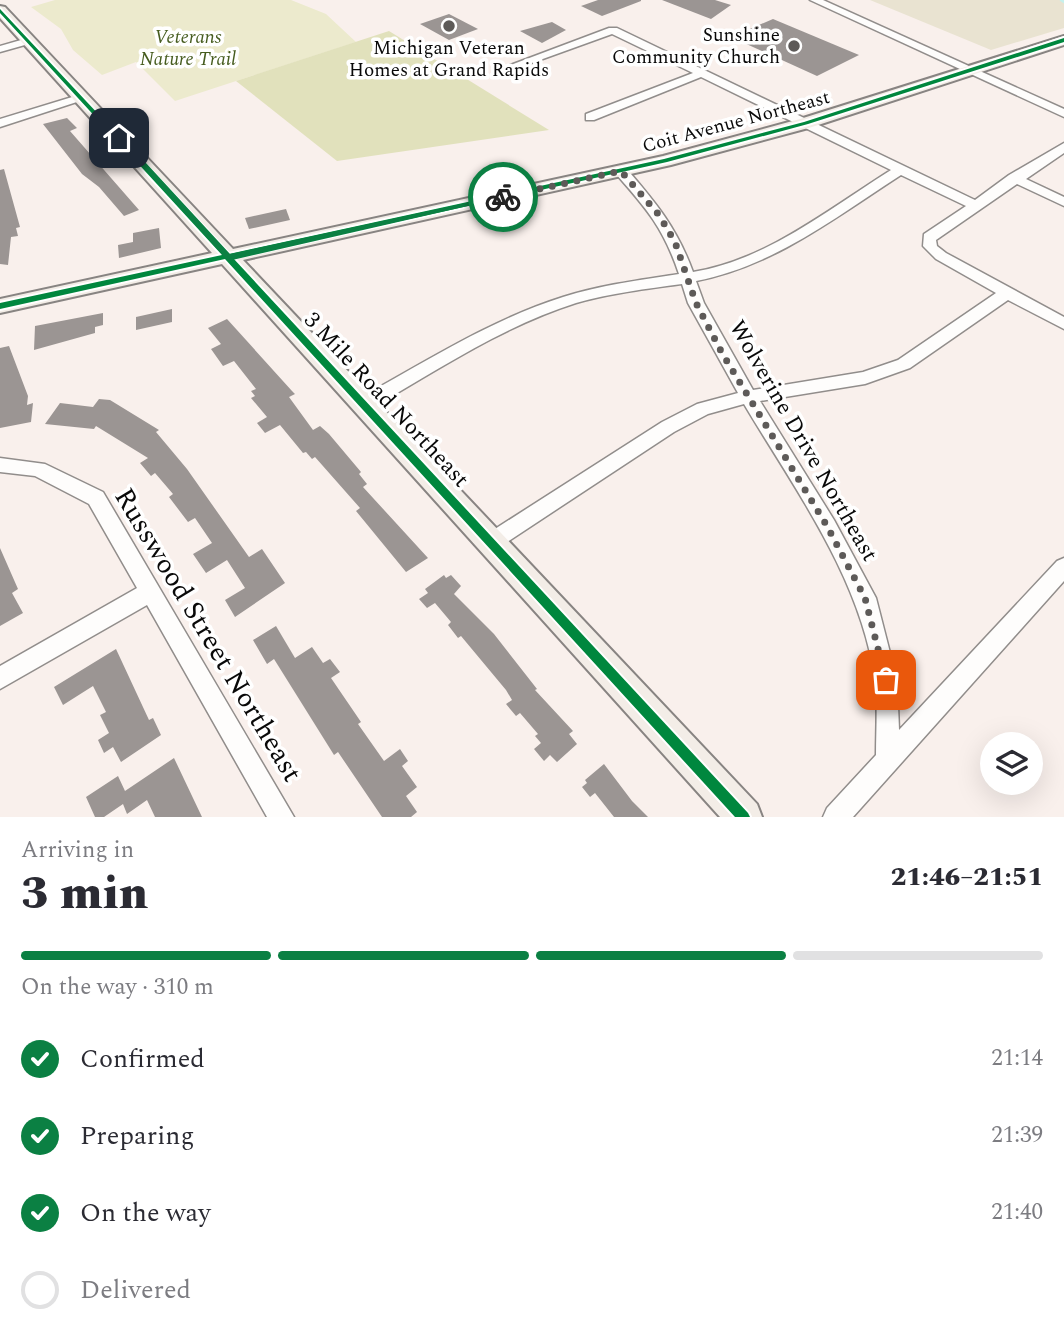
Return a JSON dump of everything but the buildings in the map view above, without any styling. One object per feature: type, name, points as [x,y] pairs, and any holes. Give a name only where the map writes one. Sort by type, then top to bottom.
[{"type":"main road","name":"3 Mile Road Northeast","points":[[0,10],[744,817]]},
{"type":"main road","name":"Coit Avenue Northeast","points":[[0,306],[621,171],[806,122],[1064,40]]},
{"type":"street","points":[[815,0],[1064,113]]},
{"type":"street","points":[[511,67],[613,30],[975,205]]},
{"type":"street","points":[[0,49],[28,41]]},
{"type":"street","points":[[590,117],[702,73]]},
{"type":"street","points":[[0,123],[82,97]]},
{"type":"street","points":[[1064,147],[929,237],[931,250],[1064,324]]},
{"type":"street","points":[[364,404],[490,335],[547,309],[598,292],[689,278],[731,268],[787,239],[900,170]]},
{"type":"street","name":"Wolverine Drive Northeast","points":[[621,171],[659,215],[675,242],[696,303],[748,397],[827,526],[865,598],[886,680],[888,757]]},
{"type":"street","points":[[1014,178],[1064,202]]},
{"type":"street","points":[[491,542],[668,427],[703,409],[748,397],[865,378],[904,364],[1007,293]]},
{"type":"street","name":"Russwood Street Northeast","points":[[0,465],[38,469],[96,498],[281,817]]},
{"type":"street","points":[[836,817],[1064,566]]},
{"type":"street","points":[[0,678],[151,591]]},
{"type":"green space","name":"Veterans Nature Trail","points":[[55,0],[291,0],[326,14],[356,42],[175,101],[136,62],[102,75],[73,50],[61,29],[31,7]]},
{"type":"green space","points":[[389,31],[549,130],[337,161],[236,81]]},
{"type":"shaded area","points":[[870,0],[1064,0],[1064,28],[991,50]]},
{"type":"cycle path","points":[[0,10],[744,817]]},
{"type":"cycle path","points":[[0,306],[665,161],[806,123],[1064,40]]},
{"type":"way so far","points":[[503,197],[621,171],[639,189],[675,242],[696,303],[722,353],[827,526],[865,598],[886,680]]},
{"type":"place","name":"Michigan Veteran Homes at Grand Rapids","points":[[449,26]]},
{"type":"place","name":"Sunshine Community Church","points":[[794,46]]},
{"type":"route","points":[[119,138],[228,258],[503,197]]}]
